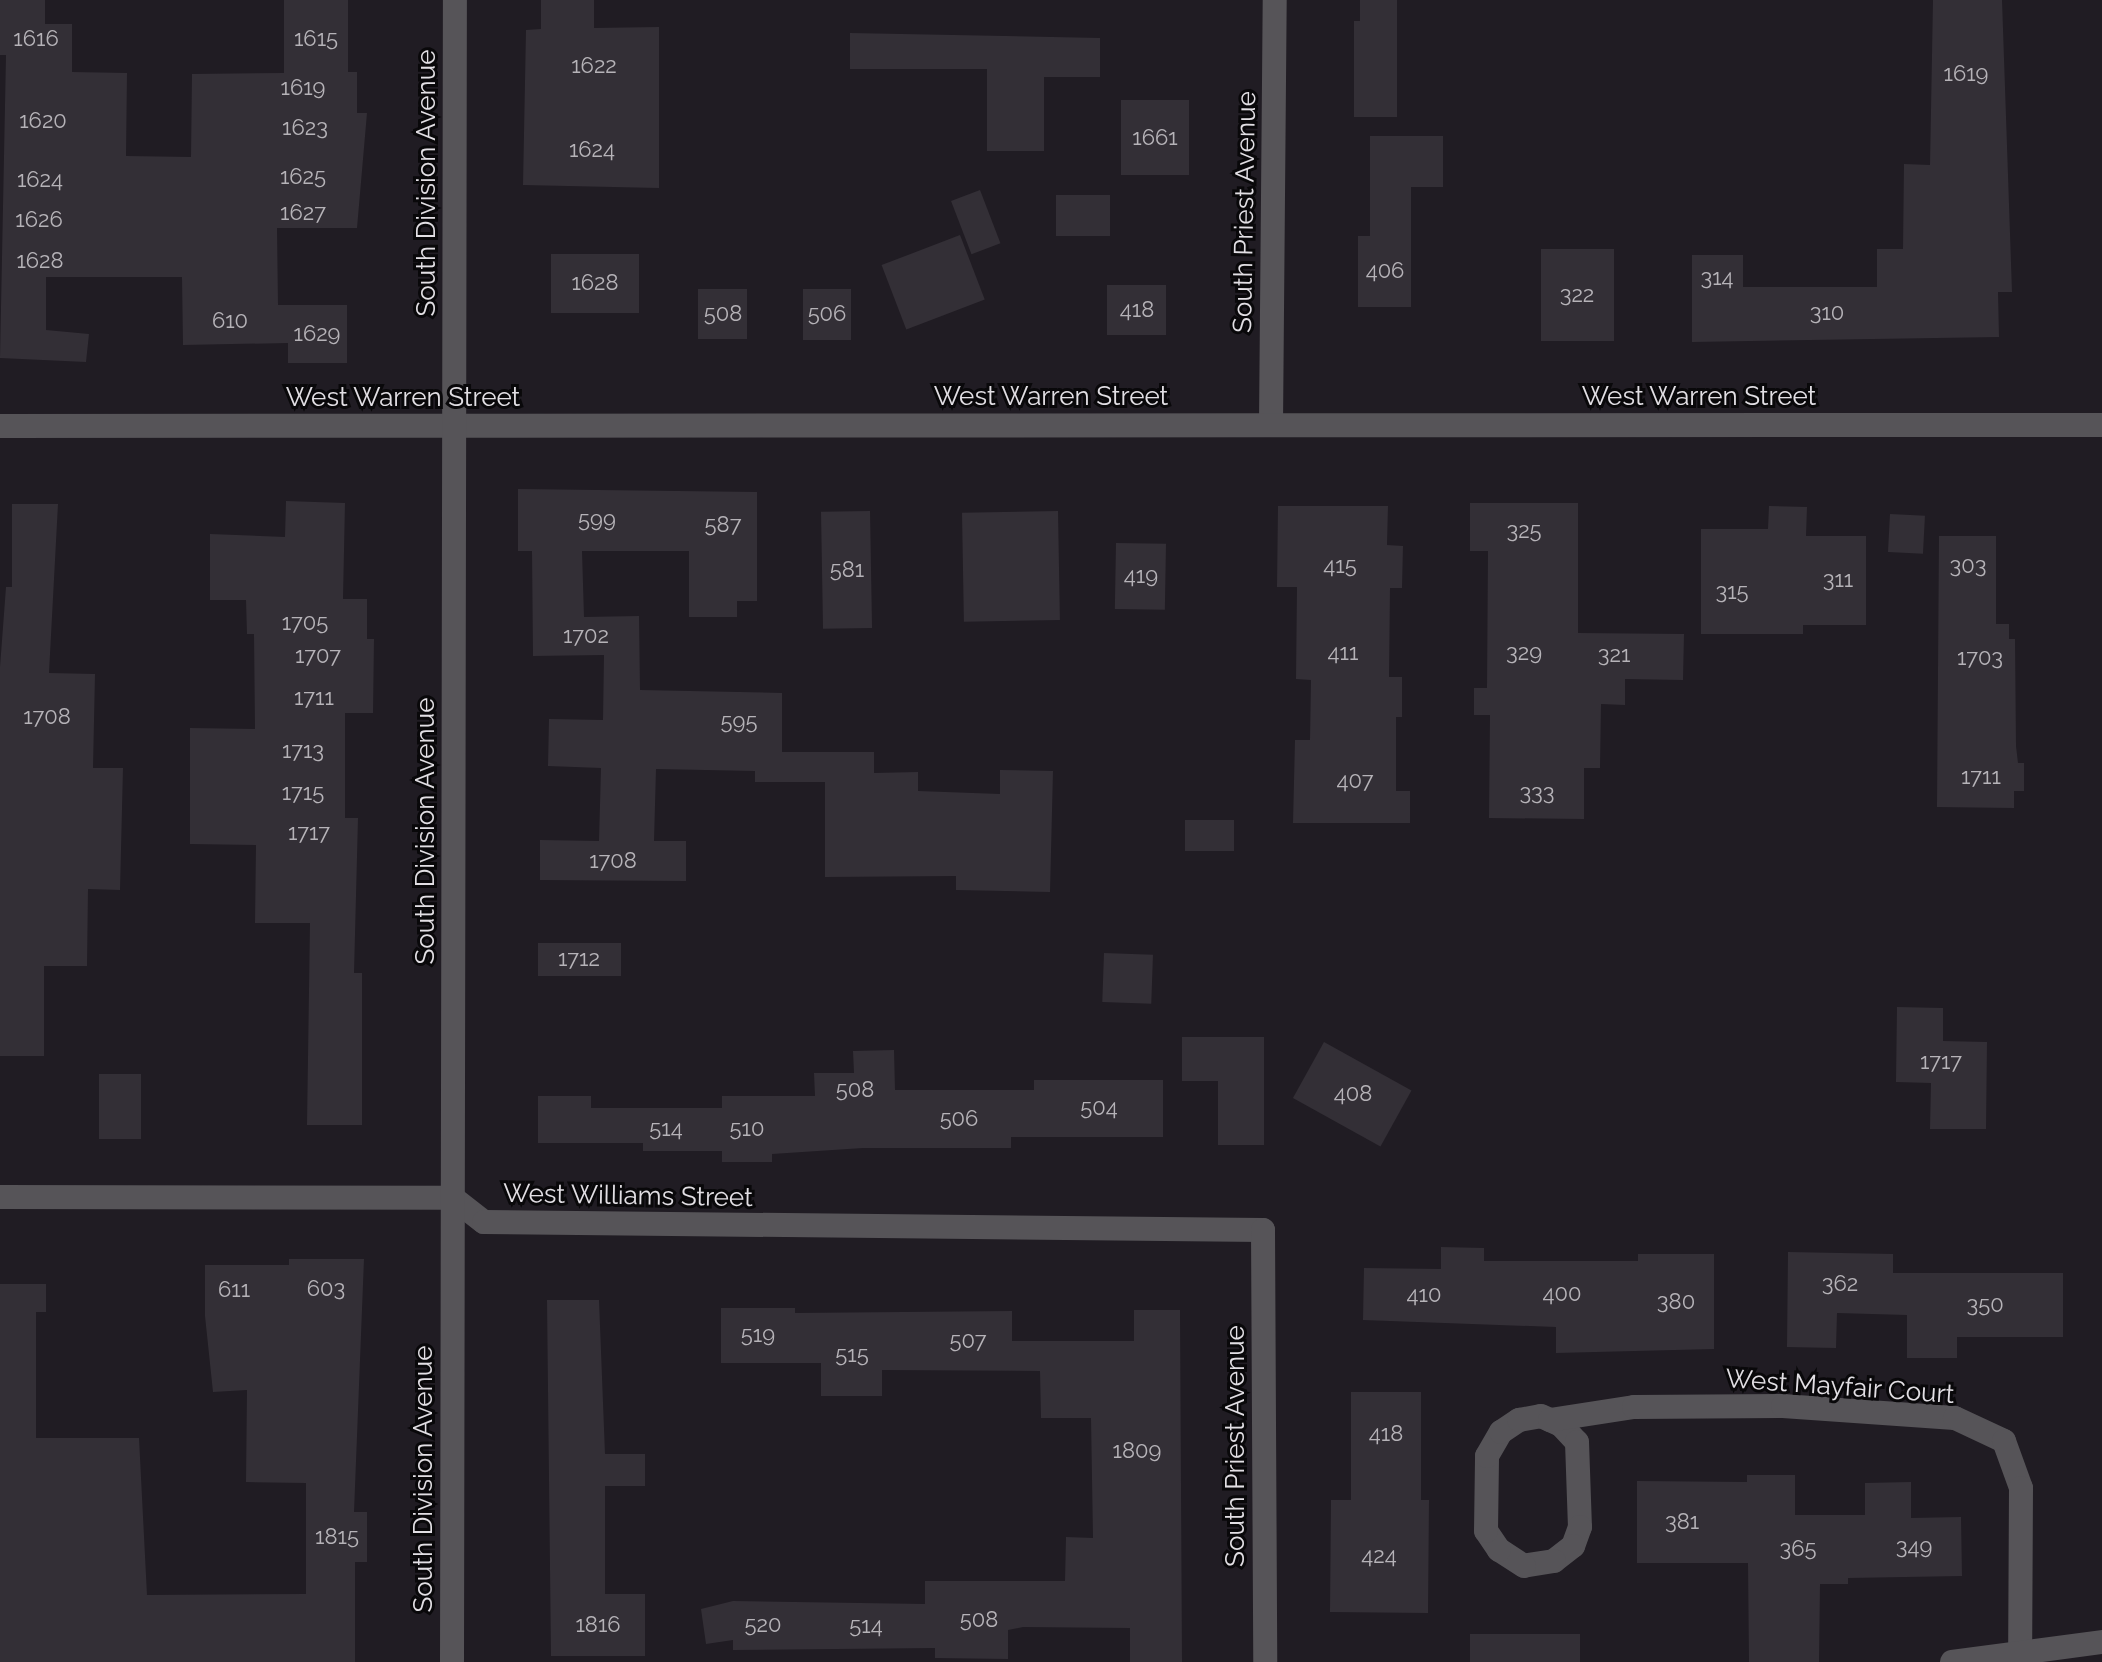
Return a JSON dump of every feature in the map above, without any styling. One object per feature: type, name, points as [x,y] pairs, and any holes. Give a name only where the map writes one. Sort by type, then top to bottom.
[{"type":"street","name":"South Division Avenue","points":[[452,1662],[455,0]]},
{"type":"street","name":"South Priest Avenue","points":[[1271,425],[1275,0]]},
{"type":"street","name":"West Warren Street","points":[[0,426],[2102,425]]},
{"type":"street","points":[[0,1197],[453,1198]]},
{"type":"street","name":"West Williams Street","points":[[453,1198],[484,1222],[1263,1230]]},
{"type":"street","name":"South Priest Avenue","points":[[1263,1230],[1265,1662]]},
{"type":"street","name":"West Mayfair Court","points":[[1550,1420],[1577,1442],[1580,1527],[1573,1546],[1554,1561],[1524,1566],[1499,1550],[1486,1531],[1487,1456],[1501,1432],[1519,1420],[1550,1420],[1634,1407],[1783,1406],[1955,1418],[2004,1441],[2021,1488],[2020,1653]]},
{"type":"street","points":[[1952,1662],[2102,1642]]},
{"type":"building","points":[[0,0],[45,0],[45,24],[72,24],[72,72],[127,73],[126,156],[191,157],[192,74],[284,73],[284,0],[348,0],[348,72],[357,72],[357,113],[367,113],[357,228],[277,228],[278,305],[347,305],[347,363],[288,363],[288,343],[183,345],[182,277],[46,277],[46,330],[89,334],[86,362],[0,358],[6,55],[0,55]]},
{"type":"building","points":[[541,0],[594,0],[594,28],[659,27],[659,188],[523,185],[526,30],[541,29]]},
{"type":"building","points":[[1360,0],[1397,0],[1397,117],[1354,117],[1354,21],[1360,21]]},
{"type":"building","points":[[1933,0],[2002,0],[2012,292],[1998,292],[1999,337],[1692,342],[1692,255],[1743,255],[1743,287],[1877,287],[1877,249],[1903,249],[1904,164],[1930,165]]},
{"type":"building","points":[[850,33],[1100,38],[1100,77],[1044,77],[1044,151],[987,151],[987,69],[850,69]]},
{"type":"building","points":[[1121,100],[1189,100],[1189,175],[1121,175]]},
{"type":"building","points":[[1370,136],[1443,136],[1443,187],[1411,187],[1411,307],[1358,307],[1358,236],[1370,236]]},
{"type":"building","points":[[980,190],[1000,243],[971,254],[951,201]]},
{"type":"building","points":[[1056,195],[1110,195],[1110,236],[1056,236]]},
{"type":"building","points":[[960,235],[985,299],[906,330],[882,265]]},
{"type":"building","points":[[1541,249],[1614,249],[1614,341],[1541,341]]},
{"type":"building","points":[[551,254],[639,254],[639,313],[551,313]]},
{"type":"building","points":[[1107,285],[1166,285],[1166,335],[1107,335]]},
{"type":"building","points":[[698,289],[747,289],[747,339],[698,339]]},
{"type":"building","points":[[803,289],[851,289],[851,340],[803,340]]},
{"type":"building","points":[[518,489],[757,492],[757,601],[737,601],[737,617],[689,617],[689,551],[582,551],[584,617],[639,616],[640,690],[782,693],[782,752],[874,752],[874,773],[918,772],[918,791],[1000,794],[1000,770],[1053,771],[1050,892],[956,890],[956,876],[825,877],[825,782],[755,782],[755,771],[656,769],[654,841],[686,841],[686,881],[540,880],[540,840],[599,841],[601,768],[548,766],[549,719],[603,720],[604,655],[533,656],[532,551],[518,551]]},
{"type":"building","points":[[286,501],[345,503],[343,599],[367,599],[367,639],[374,639],[373,713],[345,713],[345,818],[358,818],[354,973],[362,973],[362,1125],[307,1125],[310,923],[255,923],[256,845],[190,844],[190,728],[255,729],[254,634],[247,634],[246,600],[210,600],[210,534],[285,537]]},
{"type":"building","points":[[1470,503],[1578,503],[1578,633],[1684,634],[1683,680],[1625,679],[1625,705],[1601,704],[1600,768],[1584,768],[1584,819],[1489,818],[1490,715],[1474,715],[1474,688],[1487,688],[1488,551],[1470,551]]},
{"type":"building","points":[[12,504],[58,504],[49,673],[95,674],[93,768],[123,768],[120,890],[88,889],[87,966],[44,966],[44,1056],[0,1056],[0,667],[6,587],[12,587]]},
{"type":"building","points":[[1278,506],[1388,506],[1387,545],[1403,546],[1402,588],[1390,588],[1389,677],[1402,677],[1402,717],[1396,717],[1396,791],[1410,791],[1410,823],[1293,823],[1295,740],[1310,740],[1311,680],[1296,679],[1297,587],[1277,587]]},
{"type":"building","points":[[1769,506],[1807,507],[1806,536],[1866,536],[1866,625],[1803,625],[1803,634],[1701,634],[1701,529],[1768,529]]},
{"type":"building","points":[[870,511],[872,628],[823,629],[821,512]]},
{"type":"building","points":[[1058,511],[1060,620],[964,622],[962,513]]},
{"type":"building","points":[[1890,514],[1925,516],[1923,554],[1888,552]]},
{"type":"building","points":[[1939,536],[1996,536],[1996,624],[2009,624],[2009,639],[2015,639],[2016,746],[2018,763],[2024,763],[2024,791],[2014,791],[2014,808],[1937,807]]},
{"type":"building","points":[[1116,543],[1166,544],[1165,610],[1115,609]]},
{"type":"building","points":[[1185,820],[1234,820],[1234,851],[1185,851]]},
{"type":"building","points":[[538,943],[621,943],[621,976],[538,976]]},
{"type":"building","points":[[1104,953],[1153,955],[1151,1004],[1102,1002]]},
{"type":"building","points":[[1897,1007],[1943,1008],[1943,1041],[1987,1042],[1986,1129],[1930,1129],[1931,1083],[1896,1082]]},
{"type":"building","points":[[1182,1037],[1264,1037],[1264,1145],[1218,1145],[1218,1081],[1182,1081]]},
{"type":"building","points":[[1324,1042],[1411,1090],[1380,1146],[1293,1098]]},
{"type":"building","points":[[894,1050],[895,1090],[1034,1090],[1034,1080],[1163,1080],[1163,1137],[1011,1137],[1011,1148],[863,1148],[772,1154],[772,1162],[722,1162],[722,1151],[643,1151],[643,1143],[538,1143],[538,1096],[591,1096],[591,1108],[722,1108],[722,1096],[815,1096],[814,1073],[854,1073],[853,1051]]},
{"type":"building","points":[[99,1074],[141,1074],[141,1139],[99,1139]]},
{"type":"building","points":[[1441,1247],[1484,1248],[1484,1261],[1638,1261],[1638,1254],[1714,1254],[1714,1349],[1556,1353],[1556,1327],[1363,1320],[1364,1268],[1441,1269]]},
{"type":"building","points":[[1788,1252],[1893,1254],[1893,1273],[2063,1273],[2063,1337],[1957,1337],[1957,1358],[1907,1358],[1907,1315],[1837,1313],[1836,1348],[1787,1347]]},
{"type":"building","points":[[289,1259],[364,1259],[354,1512],[367,1512],[367,1562],[355,1562],[355,1662],[0,1662],[0,1284],[46,1284],[46,1312],[36,1312],[36,1438],[139,1438],[147,1595],[306,1594],[306,1483],[246,1482],[247,1390],[213,1392],[205,1316],[205,1265],[289,1265]]},
{"type":"building","points":[[547,1300],[599,1300],[605,1454],[645,1454],[645,1486],[605,1486],[605,1594],[645,1594],[645,1656],[551,1656]]},
{"type":"building","points":[[721,1308],[795,1308],[795,1313],[1012,1311],[1012,1341],[1134,1341],[1134,1310],[1180,1310],[1182,1662],[1130,1662],[1130,1628],[1023,1627],[1008,1630],[1008,1659],[935,1658],[935,1648],[733,1650],[733,1640],[706,1644],[701,1609],[733,1601],[925,1604],[925,1581],[1065,1581],[1066,1537],[1093,1538],[1091,1418],[1041,1418],[1040,1371],[882,1370],[882,1396],[821,1396],[821,1363],[721,1363]]},
{"type":"building","points":[[1351,1392],[1421,1392],[1421,1500],[1429,1500],[1428,1613],[1330,1612],[1331,1500],[1351,1500]]},
{"type":"building","points":[[1747,1475],[1795,1475],[1795,1515],[1865,1515],[1865,1483],[1911,1482],[1911,1518],[1961,1517],[1962,1576],[1848,1578],[1848,1584],[1820,1584],[1819,1662],[1749,1662],[1748,1563],[1637,1563],[1637,1481],[1747,1482]]},
{"type":"building","points":[[1470,1634],[1580,1634],[1580,1662],[1470,1662]]}]
